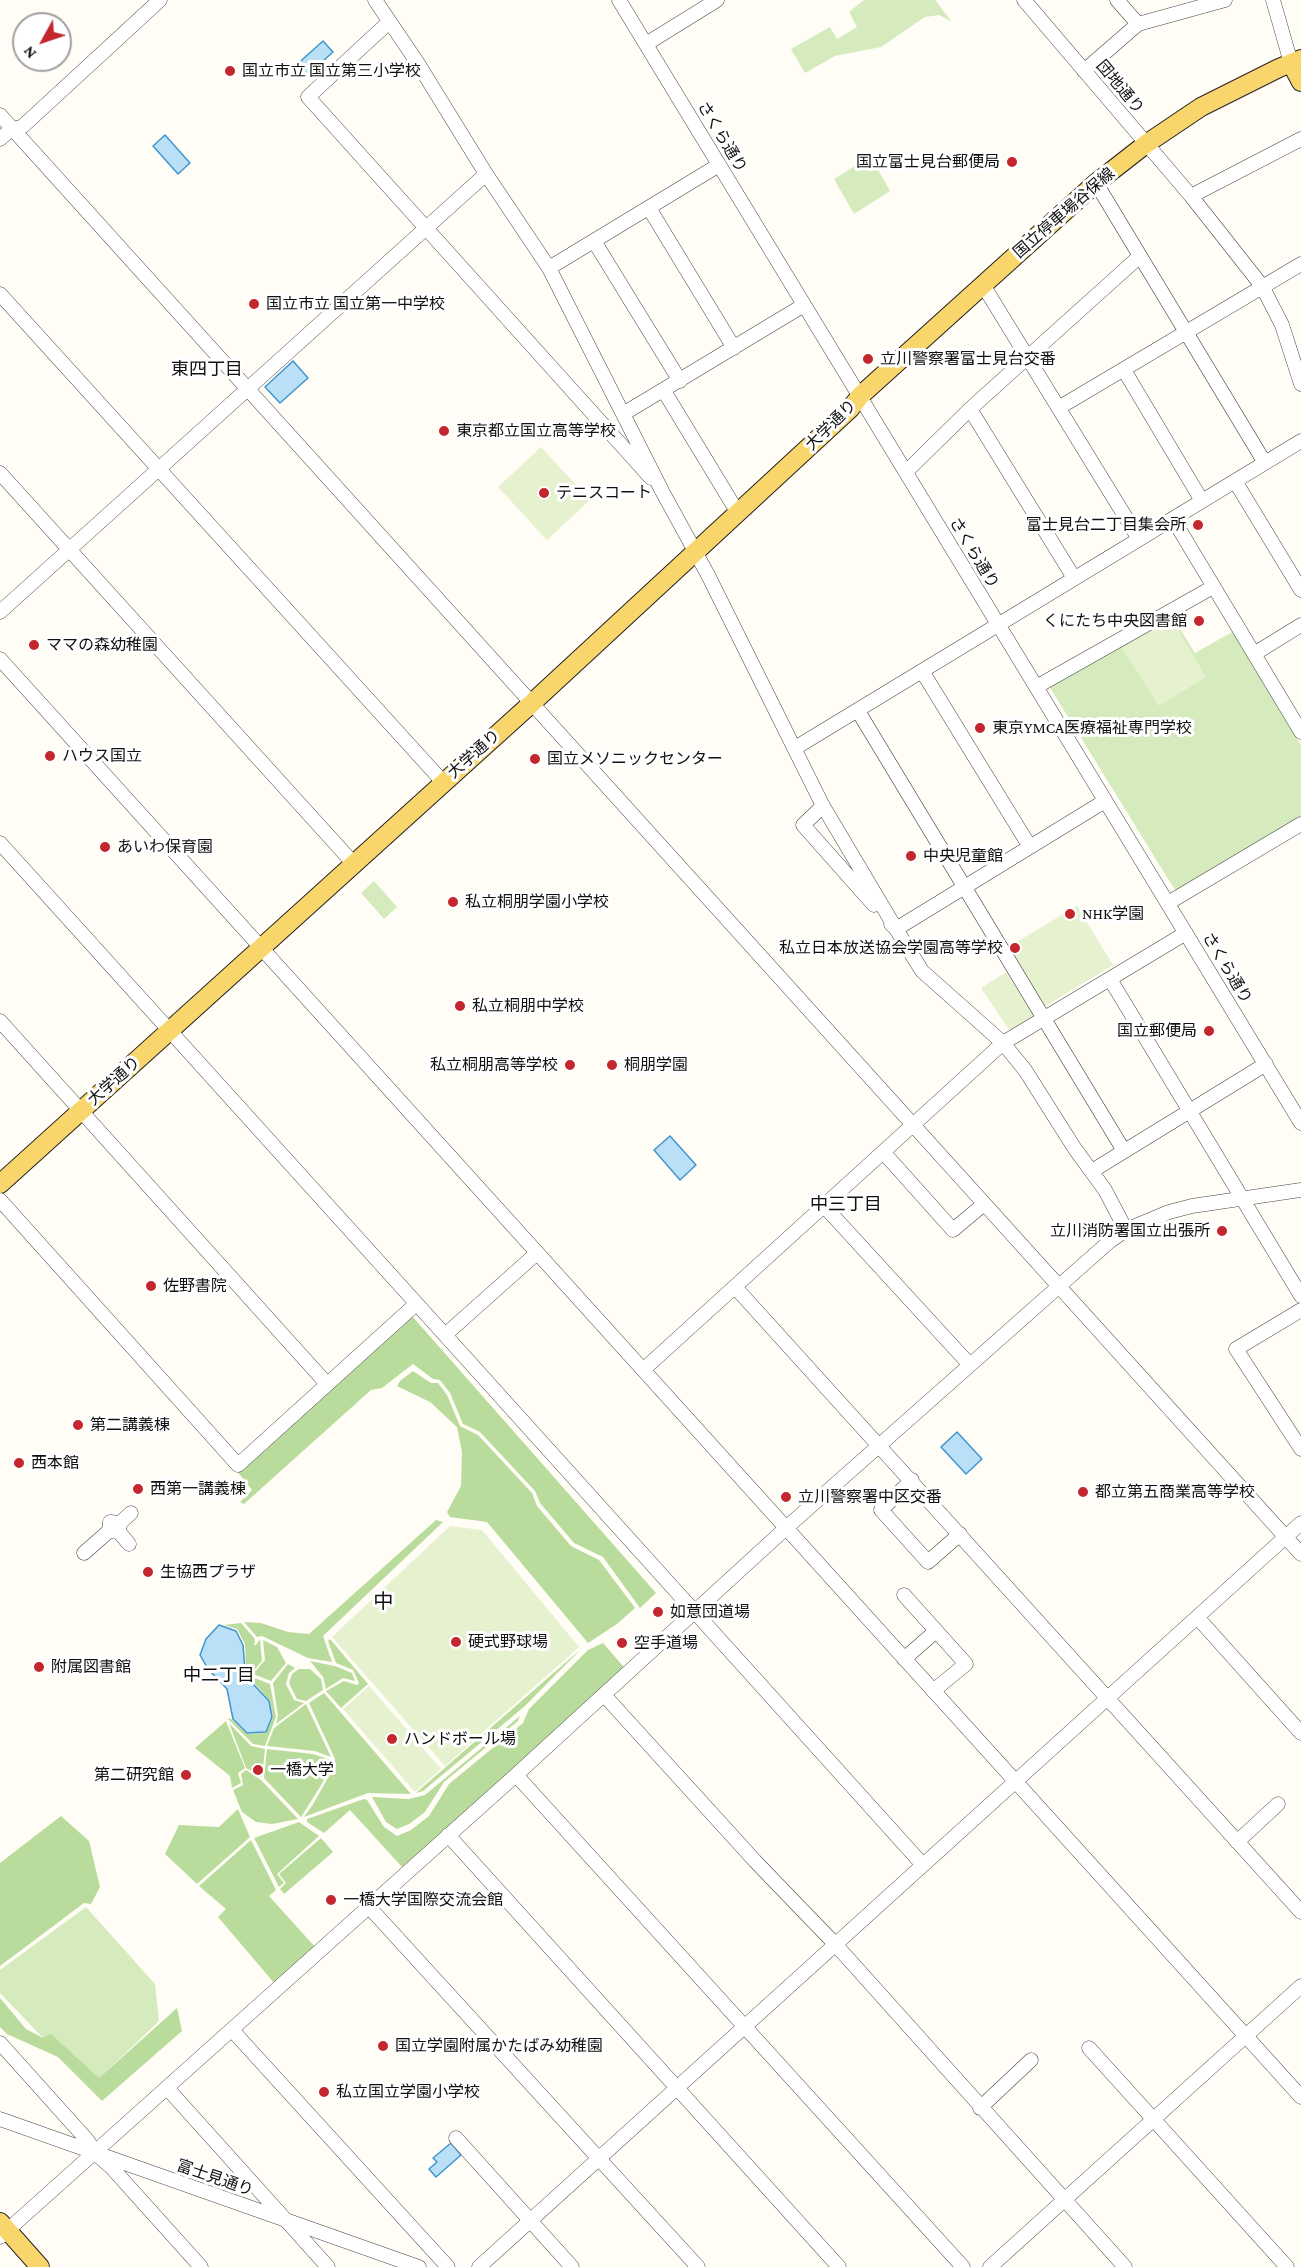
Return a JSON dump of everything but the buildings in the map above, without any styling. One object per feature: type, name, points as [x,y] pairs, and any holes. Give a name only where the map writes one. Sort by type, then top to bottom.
[{"type":"main road","points":[[1296,61],[1301,82]]},
{"type":"main road","name":"国立停車場谷保線","points":[[860,396],[1095,183],[1146,144],[1201,108],[1296,61]]},
{"type":"main road","name":"大学通り","points":[[0,1184],[78,1106],[736,509],[850,409],[860,396]]},
{"type":"main road","name":"大学通り","points":[[0,1170],[78,1106]]},
{"type":"main road","points":[[2,2230],[40,2267]]},
{"type":"street","points":[[0,139],[9,131],[22,126],[160,0]]},
{"type":"street","points":[[375,0],[549,268],[662,491],[708,575],[823,806],[896,929],[922,971],[1004,1043],[1025,1070],[1075,1149],[1092,1171],[1126,1230]]},
{"type":"street","name":"さくら通り","points":[[619,0],[1301,1122]]},
{"type":"street","points":[[646,44],[717,0]]},
{"type":"street","name":"団地通り","points":[[1024,0],[1191,196],[1262,286],[1282,325],[1301,384]]},
{"type":"street","points":[[1118,0],[1138,24]]},
{"type":"street","points":[[1084,71],[1138,24],[1194,4],[1225,0]]},
{"type":"street","points":[[1273,0],[1296,61]]},
{"type":"street","points":[[389,22],[308,97],[662,491]]},
{"type":"street","points":[[0,115],[1301,1554]]},
{"type":"street","points":[[1191,196],[1301,140]]},
{"type":"street","points":[[549,268],[719,165]]},
{"type":"street","points":[[0,612],[486,174]]},
{"type":"street","points":[[1095,183],[1265,463]]},
{"type":"street","points":[[649,208],[734,348]]},
{"type":"street","points":[[594,241],[680,381]]},
{"type":"street","points":[[906,472],[970,409],[1140,256]]},
{"type":"street","points":[[1060,407],[1301,264]]},
{"type":"street","points":[[983,285],[1139,539]]},
{"type":"street","points":[[0,294],[439,778]]},
{"type":"street","points":[[623,414],[804,305]]},
{"type":"street","points":[[1124,370],[1202,501]]},
{"type":"street","points":[[664,391],[736,509]]},
{"type":"street","points":[[970,409],[1074,579]]},
{"type":"street","points":[[795,748],[1301,441]]},
{"type":"street","points":[[0,472],[350,860]]},
{"type":"street","points":[[1236,481],[1301,590]]},
{"type":"street","points":[[1173,519],[1301,732]]},
{"type":"street","points":[[1036,687],[1213,587]]},
{"type":"street","points":[[1254,654],[1301,625]]},
{"type":"street","points":[[0,659],[1301,2097]]},
{"type":"street","points":[[922,671],[1030,847]]},
{"type":"street","points":[[858,711],[1124,1151]]},
{"type":"street","points":[[896,929],[1106,801]]},
{"type":"street","points":[[823,806],[803,825],[896,929]]},
{"type":"street","points":[[1168,903],[1301,824]]},
{"type":"street","points":[[0,843],[923,1865]]},
{"type":"street","points":[[643,1370],[1004,1043],[1186,933]]},
{"type":"street","points":[[1110,979],[1301,1296]]},
{"type":"street","points":[[0,1022],[327,1384]]},
{"type":"street","points":[[1092,1171],[1266,1064]]},
{"type":"street","points":[[884,1153],[953,1230],[984,1204]]},
{"type":"street","points":[[2,2230],[95,2153],[516,1775],[786,1528],[1110,1241],[1126,1230],[1169,1212],[1192,1206],[1301,1190]]},
{"type":"street","points":[[0,1200],[238,1465],[416,1304]]},
{"type":"street","points":[[824,1206],[970,1365]]},
{"type":"street","points":[[445,1335],[537,1253]]},
{"type":"street","points":[[735,1287],[1301,1912]]},
{"type":"street","points":[[1301,1310],[1236,1349],[1301,1449]]},
{"type":"street","points":[[912,1480],[881,1510],[912,1545],[928,1562],[960,1534]]},
{"type":"street","points":[[101,1510],[129,1544]]},
{"type":"street","points":[[84,1553],[131,1513]]},
{"type":"street","points":[[479,2267],[1301,1523]]},
{"type":"street","points":[[904,1595],[966,1664],[933,1691]]},
{"type":"street","points":[[1197,1617],[1301,1732]]},
{"type":"street","points":[[904,1659],[936,1631]]},
{"type":"street","points":[[604,1695],[755,1861],[835,1944],[1125,2267]]},
{"type":"street","points":[[516,1775],[963,2267]]},
{"type":"street","points":[[1237,1842],[1278,1804]]},
{"type":"street","points":[[448,1835],[839,2267]]},
{"type":"street","points":[[369,1907],[698,2267]]},
{"type":"street","points":[[990,2267],[1301,1986]]},
{"type":"street","points":[[232,2030],[448,2267]]},
{"type":"street","points":[[0,2043],[88,2140],[95,2153],[112,2168],[201,2267]]},
{"type":"street","points":[[1089,2048],[1287,2267]]},
{"type":"street","points":[[980,2108],[1031,2060]]},
{"type":"street","points":[[167,2088],[327,2267]]},
{"type":"street","name":"富士見通り","points":[[0,2119],[419,2267]]},
{"type":"street","points":[[456,2138],[572,2267]]},
{"type":"green space","points":[[864,0],[935,0],[952,22],[939,15],[925,17],[881,47],[835,56],[805,73],[791,49],[830,27],[837,39],[857,27],[849,12]]},
{"type":"green space","points":[[868,158],[877,168],[890,191],[854,214],[834,179]]},
{"type":"green space","name":"テニスコート","points":[[541,447],[590,500],[547,540],[498,487]]},
{"type":"green space","points":[[1172,616],[1195,653],[1234,631],[1301,745],[1301,819],[1178,895],[1049,686]]},
{"type":"green space","points":[[1171,618],[1206,677],[1159,706],[1122,648]]},
{"type":"green space","points":[[374,881],[397,907],[384,919],[361,893]]},
{"type":"green space","points":[[1077,906],[1113,965],[1044,1007],[1008,947]]},
{"type":"green space","points":[[1006,972],[1034,1016],[1010,1031],[981,988]]},
{"type":"green space","points":[[412,1316],[656,1593],[640,1608],[603,1557],[574,1543],[540,1503],[535,1491],[480,1432],[463,1424],[450,1393],[440,1380],[433,1379],[413,1364],[382,1388],[371,1390],[244,1504],[240,1502],[252,1490],[237,1471]]},
{"type":"green space","points":[[413,1371],[431,1383],[438,1383],[447,1395],[460,1426],[478,1435],[532,1493],[537,1506],[571,1546],[599,1560],[635,1608],[617,1624],[588,1643],[487,1522],[450,1517],[447,1512],[461,1486],[462,1452],[457,1427],[430,1402],[397,1386]]},
{"type":"green space","points":[[436,1520],[443,1522],[323,1636],[332,1662],[308,1658],[262,1636],[257,1637],[244,1622],[261,1623],[288,1632],[309,1634]]},
{"type":"green space","name":"硬式野球場","points":[[450,1526],[482,1530],[579,1647],[445,1766],[332,1637]]},
{"type":"green space","points":[[241,1623],[255,1639],[254,1645],[260,1639],[262,1661],[250,1675],[246,1670],[245,1644],[237,1629],[224,1625]]},
{"type":"green space","points":[[330,1639],[368,1684],[341,1708],[326,1691],[344,1681],[357,1685],[359,1683],[353,1670],[336,1663],[328,1641]]},
{"type":"green space","points":[[263,1640],[277,1647],[286,1663],[271,1681],[253,1674],[265,1660]]},
{"type":"green space","points":[[603,1643],[629,1673],[402,1867],[350,1810],[324,1833],[307,1822],[307,1819],[364,1799],[367,1800],[384,1827],[397,1836],[411,1830],[429,1816],[449,1784],[523,1723],[529,1709],[588,1650]]},
{"type":"green space","points":[[581,1649],[525,1706],[423,1791],[416,1793]]},
{"type":"green space","points":[[310,1661],[335,1666],[352,1673],[355,1681],[343,1678],[326,1689],[323,1677]]},
{"type":"green space","points":[[288,1664],[295,1668],[289,1673],[286,1684],[294,1700],[304,1703],[276,1724],[278,1716],[273,1683]]},
{"type":"green space","points":[[299,1669],[310,1669],[321,1679],[323,1690],[306,1701],[297,1699],[289,1683],[292,1674]]},
{"type":"green space","points":[[252,1677],[270,1684],[276,1717],[265,1746],[253,1744],[228,1719],[230,1718],[247,1734],[266,1733],[273,1717],[270,1701]]},
{"type":"green space","name":"ハンドボール場","points":[[369,1686],[441,1769],[415,1792],[343,1709]]},
{"type":"green space","points":[[324,1693],[411,1794],[368,1793],[304,1817],[333,1769],[335,1759],[309,1703]]},
{"type":"green space","points":[[306,1704],[331,1757],[315,1751],[267,1746],[274,1728]]},
{"type":"green space","points":[[520,1716],[518,1721],[444,1782],[425,1812],[409,1824],[397,1829],[386,1822],[372,1797],[409,1799],[425,1795]]},
{"type":"green space","points":[[226,1721],[245,1768],[238,1773],[241,1783],[232,1788],[230,1776],[195,1748]]},
{"type":"green space","points":[[229,1723],[251,1746],[265,1749],[262,1777],[246,1768]]},
{"type":"green space","points":[[267,1749],[313,1754],[331,1760],[330,1768],[320,1787],[301,1817],[264,1778]]},
{"type":"green space","points":[[246,1770],[261,1780],[298,1819],[272,1824],[256,1822],[242,1812],[233,1790],[243,1785],[241,1774]]},
{"type":"green space","points":[[238,1809],[250,1837],[197,1884],[165,1854],[179,1825],[219,1827]]},
{"type":"green space","points":[[61,1816],[89,1841],[100,1887],[91,1904],[84,1903],[0,1966],[0,1863]]},
{"type":"green space","points":[[299,1822],[319,1836],[277,1874],[284,1883],[279,1887],[254,1838]]},
{"type":"green space","points":[[321,1838],[333,1852],[284,1894],[280,1889],[286,1883],[279,1874]]},
{"type":"green space","points":[[251,1840],[276,1890],[269,1896],[315,1947],[275,1984],[218,1917],[226,1909],[199,1886]]},
{"type":"green space","points":[[86,1907],[155,1984],[159,2021],[90,2087],[0,1993],[0,1970]]},
{"type":"green space","points":[[0,1998],[26,2029],[43,2038],[51,2034],[99,2078],[177,2008],[182,2031],[102,2101],[58,2057],[7,2034],[0,2027]]},
{"type":"water","points":[[323,41],[333,52],[304,78],[294,67]]},
{"type":"water","points":[[165,135],[190,163],[178,174],[153,146]]},
{"type":"water","points":[[293,361],[308,378],[280,403],[265,387]]},
{"type":"water","points":[[670,1136],[696,1165],[680,1180],[654,1150]]},
{"type":"water","points":[[957,1432],[982,1459],[966,1474],[941,1447]]},
{"type":"water","points":[[219,1625],[236,1631],[243,1645],[245,1670],[254,1685],[269,1701],[272,1717],[266,1732],[247,1733],[233,1719],[227,1689],[208,1669],[200,1655],[206,1639]]},
{"type":"water","points":[[451,2143],[461,2155],[436,2177],[429,2169],[437,2162],[433,2158]]},
{"type":"place","name":"国立市立 国立第三小学校","points":[[230,71]]},
{"type":"place","name":"国立富士見台郵便局","points":[[1012,162]]},
{"type":"place","name":"国立市立 国立第一中学校","points":[[254,304]]},
{"type":"place","name":"立川警察署富士見台交番","points":[[868,359]]},
{"type":"place","name":"東京都立国立高等学校","points":[[444,431]]},
{"type":"place","name":"テニスコート","points":[[544,493]]},
{"type":"place","name":"富士見台二丁目集会所","points":[[1198,525]]},
{"type":"place","name":"くにたち中央図書館","points":[[1199,621]]},
{"type":"place","name":"ママの森幼稚園","points":[[34,645]]},
{"type":"place","name":"東京YMCA医療福祉専門学校","points":[[980,728]]},
{"type":"place","name":"ハウス国立","points":[[50,756]]},
{"type":"place","name":"国立メソニックセンター","points":[[535,759]]},
{"type":"place","name":"あいわ保育園","points":[[105,847]]},
{"type":"place","name":"中央児童館","points":[[911,856]]},
{"type":"place","name":"私立桐朋学園小学校","points":[[453,902]]},
{"type":"place","name":"NHK学園","points":[[1070,914]]},
{"type":"place","name":"私立日本放送協会学園高等学校","points":[[1015,948]]},
{"type":"place","name":"私立桐朋中学校","points":[[460,1006]]},
{"type":"place","name":"国立郵便局","points":[[1209,1031]]},
{"type":"place","name":"私立桐朋高等学校","points":[[570,1065]]},
{"type":"place","name":"桐朋学園","points":[[612,1065]]},
{"type":"place","name":"立川消防署国立出張所","points":[[1222,1231]]},
{"type":"place","name":"佐野書院","points":[[151,1286]]},
{"type":"place","name":"第二講義棟","points":[[78,1425]]},
{"type":"place","name":"西本館","points":[[19,1463]]},
{"type":"place","name":"西第一講義棟","points":[[138,1489]]},
{"type":"place","name":"都立第五商業高等学校","points":[[1083,1492]]},
{"type":"place","name":"立川警察署中区交番","points":[[786,1497]]},
{"type":"place","name":"生協西プラザ","points":[[148,1572]]},
{"type":"place","name":"如意団道場","points":[[658,1612]]},
{"type":"place","name":"硬式野球場","points":[[456,1642]]},
{"type":"place","name":"空手道場","points":[[622,1643]]},
{"type":"place","name":"附属図書館","points":[[39,1667]]},
{"type":"place","name":"ハンドボール場","points":[[392,1739]]},
{"type":"place","name":"一橋大学","points":[[258,1770]]},
{"type":"place","name":"第二研究館","points":[[186,1775]]},
{"type":"place","name":"一橋大学国際交流会館","points":[[331,1900]]},
{"type":"place","name":"国立学園附属かたばみ幼稚園","points":[[383,2046]]},
{"type":"place","name":"私立国立学園小学校","points":[[324,2092]]},
{"type":"district","name":"東四丁目","points":[[207,369]]},
{"type":"district","name":"中三丁目","points":[[846,1204]]},
{"type":"district","name":"中","points":[[383,1602]]},
{"type":"district","name":"中二丁目","points":[[219,1675]]}]
